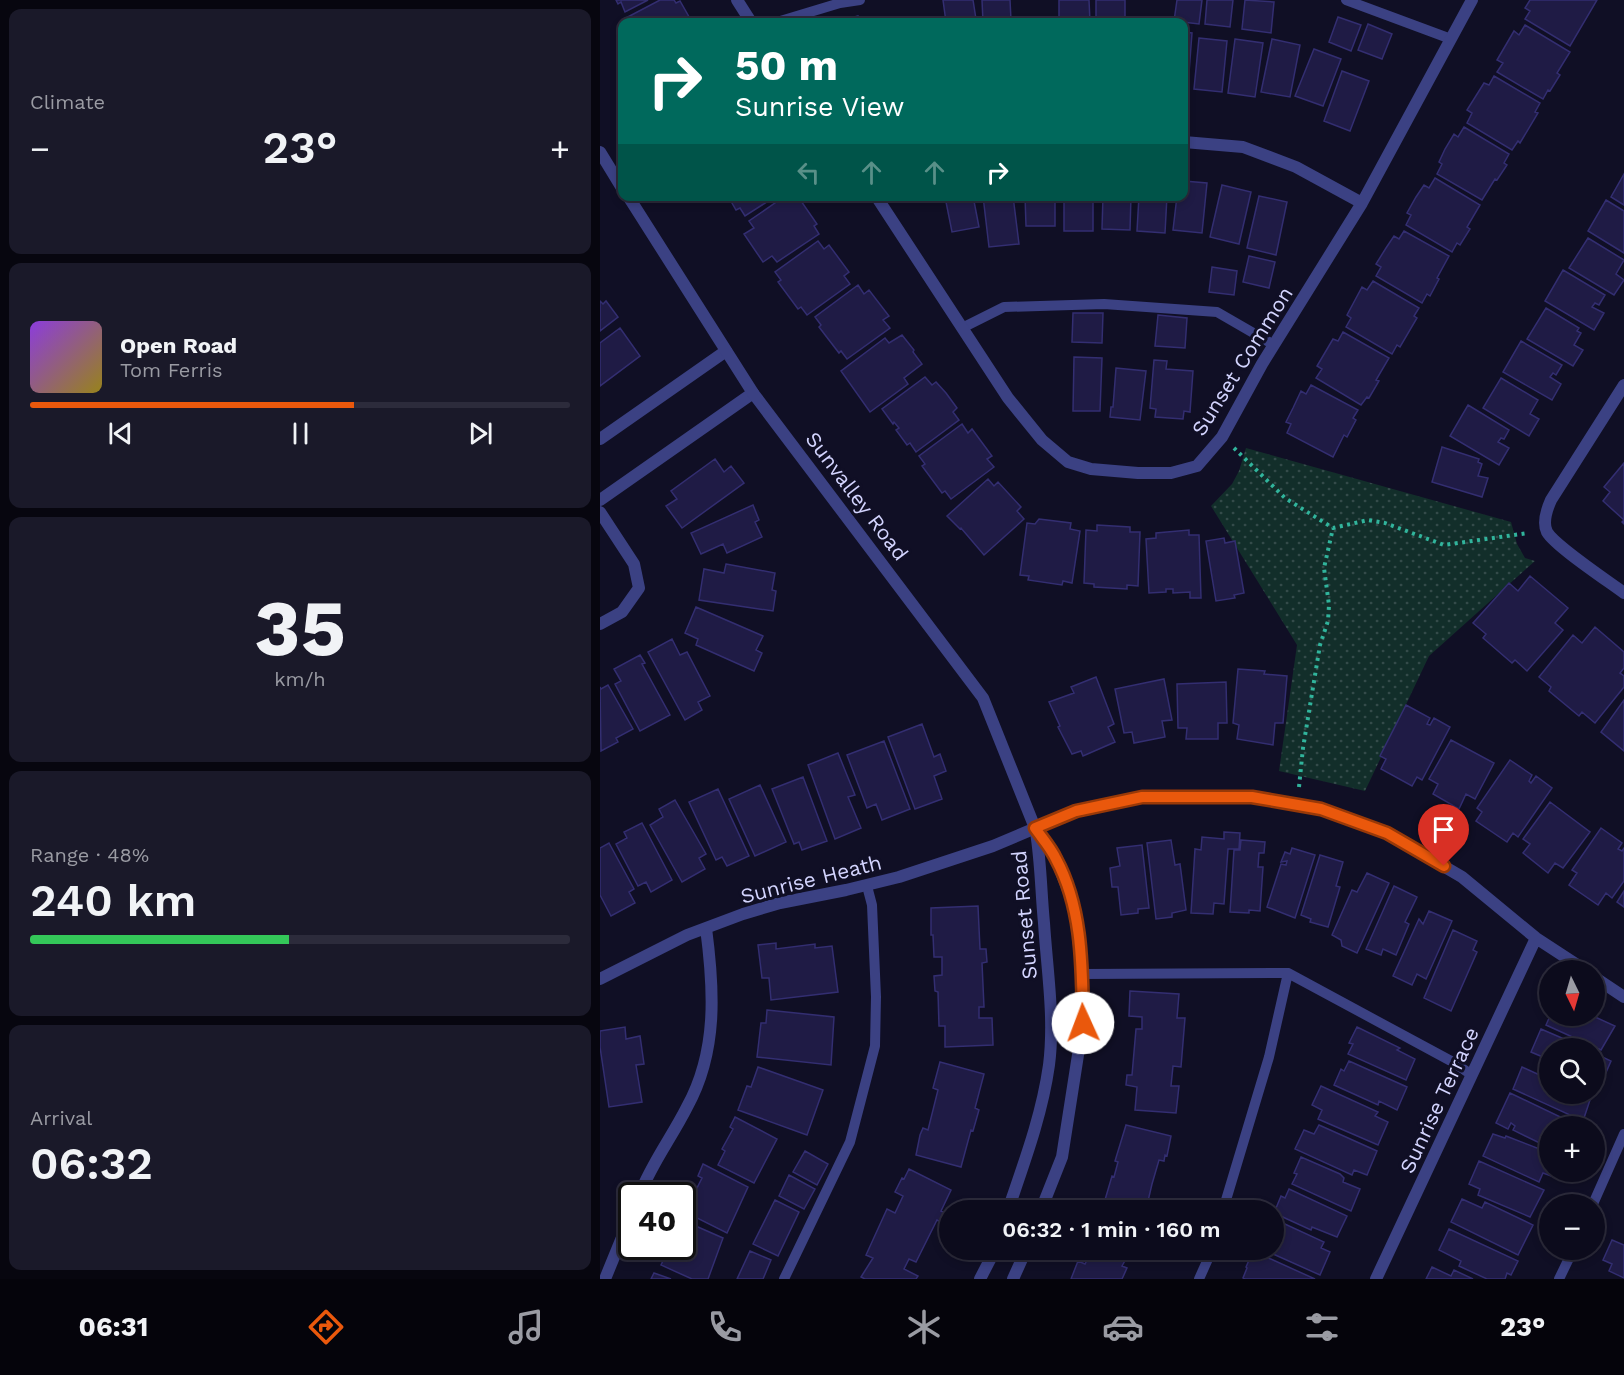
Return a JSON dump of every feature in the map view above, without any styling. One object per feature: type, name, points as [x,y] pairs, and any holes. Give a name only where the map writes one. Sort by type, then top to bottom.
[{"type":"street","points":[[737,0],[748,18]]},
{"type":"street","name":"Sunset Common","points":[[879,201],[1008,398],[1042,440],[1068,462],[1090,469],[1138,473],[1171,473],[1197,466],[1222,437],[1274,345],[1362,203],[1472,0]]},
{"type":"street","points":[[1188,142],[1243,147],[1296,167],[1362,203]]},
{"type":"street","points":[[600,152],[618,181]]},
{"type":"street","name":"Sunvalley Road","points":[[631,201],[753,393],[983,698],[1035,828]]},
{"type":"street","points":[[600,439],[726,351]]},
{"type":"street","points":[[1624,385],[1551,500],[1546,513],[1546,531],[1624,593]]},
{"type":"street","points":[[600,500],[753,393]]},
{"type":"street","points":[[600,512],[634,564],[639,588],[622,612],[600,624]]},
{"type":"street","name":"Sunrise Heath","points":[[600,979],[652,951],[706,928],[780,903],[867,886],[961,858],[1076,811],[1142,797],[1252,797],[1321,809],[1387,833],[1462,878],[1536,938],[1570,960]]},
{"type":"street","name":"Sunset Road","points":[[1035,828],[1056,859],[1075,908],[1082,974],[1083,1023],[1062,1157],[1045,1200]]},
{"type":"street","name":"Sunset Road","points":[[1011,1200],[1033,1138],[1049,1065],[1050,1002],[1042,867],[1035,828]]},
{"type":"street","points":[[646,1182],[666,1142],[688,1106],[704,1067],[712,1012],[712,973],[706,928]]},
{"type":"street","name":"Sunrise Terrace","points":[[1376,1279],[1536,938]]},
{"type":"street","points":[[1605,984],[1624,997]]},
{"type":"street","points":[[605,1279],[618,1247]]},
{"type":"street","points":[[980,1279],[990,1260]]},
{"type":"street","points":[[1013,1279],[1022,1260]]},
{"type":"lane","points":[[790,18],[840,3],[860,0]]},
{"type":"lane","points":[[1346,0],[1451,39]]},
{"type":"lane","points":[[962,328],[1004,307],[1104,304],[1217,312],[1274,345]]},
{"type":"lane","points":[[784,1279],[850,1142],[874,1046],[876,996],[872,905],[867,886]]},
{"type":"lane","points":[[1082,974],[1288,973],[1451,1061],[1472,1075]]},
{"type":"lane","points":[[1226,1200],[1269,1057],[1288,973]]},
{"type":"lane","points":[[1597,1194],[1624,1134]]},
{"type":"lane","points":[[1199,1279],[1208,1260]]},
{"type":"lane","points":[[1559,1279],[1568,1260]]},
{"type":"path","points":[[1222,437],[1285,498],[1333,528],[1368,520],[1444,545],[1546,531]]},
{"type":"path","points":[[1297,805],[1303,748],[1320,645],[1328,621],[1329,605],[1324,568],[1333,528]]},
{"type":"green space","points":[[1246,448],[1511,522],[1517,544],[1525,558],[1535,561],[1429,656],[1365,791],[1279,771],[1297,645],[1211,506],[1232,484],[1239,471]]},
{"type":"building","points":[[616,0],[648,0],[625,12],[621,2],[618,4]]},
{"type":"building","points":[[660,0],[674,0],[676,3],[680,1],[690,18],[626,18]]},
{"type":"building","points":[[943,0],[973,0],[976,18],[945,18]]},
{"type":"building","points":[[982,0],[1010,0],[1011,18],[983,18]]},
{"type":"building","points":[[1059,0],[1089,0],[1090,18],[1059,18]]},
{"type":"building","points":[[1096,0],[1125,0],[1125,18],[1096,18]]},
{"type":"building","points":[[1177,0],[1202,0],[1199,24],[1188,23],[1188,18],[1174,18]]},
{"type":"building","points":[[1207,0],[1233,0],[1230,27],[1205,24]]},
{"type":"building","points":[[1245,0],[1274,2],[1271,33],[1242,29]]},
{"type":"building","points":[[1530,0],[1597,0],[1570,46],[1525,19],[1530,11],[1525,8]]},
{"type":"building","points":[[1338,17],[1361,25],[1351,51],[1329,42]]},
{"type":"building","points":[[1368,24],[1392,34],[1382,59],[1358,50]]},
{"type":"building","points":[[1525,25],[1570,52],[1557,73],[1560,75],[1543,99],[1497,72],[1503,63],[1497,60],[1514,31],[1519,35]]},
{"type":"building","points":[[1188,32],[1192,33],[1188,86]]},
{"type":"building","points":[[1199,38],[1227,41],[1222,92],[1194,89]]},
{"type":"building","points":[[1235,39],[1263,43],[1255,97],[1228,93]]},
{"type":"building","points":[[1272,39],[1300,45],[1290,97],[1261,92]]},
{"type":"building","points":[[1314,49],[1341,59],[1323,106],[1295,96]]},
{"type":"building","points":[[1342,71],[1369,81],[1350,131],[1324,121]]},
{"type":"building","points":[[1494,76],[1540,103],[1535,112],[1538,113],[1520,143],[1518,141],[1512,150],[1467,123],[1472,113],[1467,110],[1484,83],[1489,85]]},
{"type":"building","points":[[1464,127],[1509,154],[1504,163],[1507,165],[1482,200],[1437,174],[1445,149],[1454,134],[1458,137]]},
{"type":"building","points":[[1624,174],[1624,205],[1611,197]]},
{"type":"building","points":[[1435,178],[1480,205],[1467,227],[1470,229],[1460,245],[1457,243],[1452,252],[1406,225],[1411,215],[1407,213],[1416,197],[1424,185],[1429,188]]},
{"type":"building","points":[[1188,181],[1207,183],[1202,233],[1173,230],[1176,201],[1188,201]]},
{"type":"building","points":[[1222,185],[1251,192],[1239,244],[1210,237]]},
{"type":"building","points":[[1259,196],[1287,202],[1276,255],[1247,248]]},
{"type":"building","points":[[1606,200],[1624,211],[1624,253],[1588,231]]},
{"type":"building","points":[[731,201],[768,201],[745,216],[740,208],[736,210]]},
{"type":"building","points":[[778,201],[801,201],[817,224],[814,226],[819,234],[777,262],[772,256],[763,262],[744,234],[754,228],[749,221]]},
{"type":"building","points":[[946,201],[974,201],[979,227],[952,232]]},
{"type":"building","points":[[984,201],[1014,201],[1019,244],[989,247]]},
{"type":"building","points":[[1025,201],[1055,201],[1055,226],[1026,226]]},
{"type":"building","points":[[1064,201],[1093,201],[1093,231],[1064,231]]},
{"type":"building","points":[[1103,201],[1131,201],[1130,230],[1102,229]]},
{"type":"building","points":[[1139,201],[1167,201],[1165,233],[1137,231]]},
{"type":"building","points":[[1404,231],[1449,256],[1430,296],[1427,294],[1422,303],[1376,276],[1381,267],[1376,264],[1394,236],[1399,239]]},
{"type":"building","points":[[1588,238],[1624,260],[1616,274],[1624,280],[1614,295],[1569,268]]},
{"type":"building","points":[[818,241],[824,249],[829,245],[849,272],[844,276],[850,284],[807,315],[801,307],[798,309],[778,282],[781,280],[775,272]]},
{"type":"building","points":[[1249,256],[1275,262],[1269,288],[1243,282]]},
{"type":"building","points":[[1212,267],[1237,271],[1234,295],[1209,292]]},
{"type":"building","points":[[1563,270],[1605,295],[1599,305],[1595,303],[1592,307],[1604,313],[1594,330],[1545,301]]},
{"type":"building","points":[[1373,281],[1419,308],[1414,316],[1417,318],[1400,347],[1397,345],[1392,354],[1346,327],[1351,318],[1347,315],[1362,287],[1367,290]]},
{"type":"building","points":[[858,285],[864,294],[869,290],[889,316],[883,320],[890,328],[847,359],[841,351],[839,353],[819,327],[821,325],[815,317]]},
{"type":"building","points":[[600,301],[603,304],[606,301],[618,317],[600,331]]},
{"type":"building","points":[[1546,308],[1579,328],[1577,331],[1581,333],[1574,345],[1583,350],[1573,366],[1527,339]]},
{"type":"building","points":[[1073,313],[1103,313],[1102,343],[1072,342]]},
{"type":"building","points":[[1158,315],[1187,318],[1185,348],[1155,346]]},
{"type":"building","points":[[620,328],[640,356],[600,386],[600,343]]},
{"type":"building","points":[[1343,332],[1389,358],[1369,398],[1367,397],[1361,405],[1316,378],[1322,369],[1317,366],[1333,339],[1338,341]]},
{"type":"building","points":[[902,335],[922,364],[904,378],[908,384],[870,412],[841,371],[885,338],[889,343]]},
{"type":"building","points":[[1521,341],[1562,365],[1556,375],[1553,373],[1550,377],[1561,384],[1552,400],[1503,372]]},
{"type":"building","points":[[1074,357],[1102,358],[1100,411],[1073,411]]},
{"type":"building","points":[[1154,360],[1167,361],[1166,369],[1193,371],[1190,412],[1184,411],[1183,419],[1155,417],[1156,409],[1150,408]]},
{"type":"building","points":[[1116,368],[1146,371],[1140,420],[1110,417]]},
{"type":"building","points":[[925,377],[932,385],[936,382],[946,393],[957,408],[953,412],[959,420],[916,452],[910,443],[907,445],[896,430],[899,428],[894,422],[893,424],[882,409]]},
{"type":"building","points":[[1501,378],[1538,400],[1530,414],[1539,419],[1529,436],[1483,408]]},
{"type":"building","points":[[1311,385],[1358,410],[1353,418],[1356,420],[1347,437],[1344,435],[1333,457],[1287,433],[1291,424],[1286,422],[1301,391],[1306,394]]},
{"type":"building","points":[[1468,405],[1509,430],[1504,439],[1501,438],[1498,442],[1509,448],[1499,465],[1450,436]]},
{"type":"building","points":[[962,424],[968,433],[972,429],[992,456],[987,459],[994,467],[951,499],[945,491],[942,493],[922,466],[925,464],[919,456]]},
{"type":"building","points":[[1442,447],[1479,459],[1478,462],[1482,464],[1478,476],[1488,478],[1482,497],[1432,482]]},
{"type":"building","points":[[715,459],[724,472],[731,466],[744,483],[682,528],[666,506],[677,499],[671,491]]},
{"type":"building","points":[[1624,463],[1624,520],[1603,501],[1610,492],[1604,487]]},
{"type":"building","points":[[988,479],[994,486],[998,482],[1021,507],[1017,511],[1024,519],[984,555],[961,528],[947,516]]},
{"type":"building","points":[[753,505],[759,520],[755,522],[762,537],[727,553],[723,544],[701,554],[691,533]]},
{"type":"building","points":[[1039,519],[1071,523],[1070,529],[1080,531],[1072,583],[1063,581],[1062,585],[1028,580],[1029,576],[1020,575],[1027,523],[1035,524]]},
{"type":"building","points":[[1097,525],[1130,527],[1130,532],[1140,532],[1138,586],[1127,585],[1127,589],[1094,587],[1094,584],[1084,583],[1086,530],[1097,531]]},
{"type":"building","points":[[1189,530],[1189,535],[1199,535],[1201,598],[1190,598],[1190,592],[1173,593],[1173,589],[1166,589],[1166,592],[1149,593],[1146,539],[1156,538],[1156,533]]},
{"type":"building","points":[[1224,538],[1225,543],[1235,541],[1244,593],[1234,595],[1235,598],[1216,601],[1206,541]]},
{"type":"building","points":[[726,564],[775,573],[772,590],[776,591],[773,611],[699,600],[704,569],[724,573]]},
{"type":"building","points":[[1530,576],[1568,608],[1555,623],[1563,630],[1527,671],[1515,660],[1512,663],[1483,638],[1486,634],[1473,623],[1509,583],[1518,591]]},
{"type":"building","points":[[696,607],[763,636],[756,650],[762,653],[754,671],[696,645],[698,639],[685,633]]},
{"type":"building","points":[[1595,627],[1624,652],[1624,668],[1620,673],[1624,676],[1624,687],[1595,723],[1582,712],[1579,716],[1549,691],[1551,687],[1539,677],[1573,635],[1582,643]]},
{"type":"building","points":[[672,639],[680,655],[687,652],[710,696],[698,702],[702,710],[685,720],[648,652]]},
{"type":"building","points":[[640,655],[645,663],[642,664],[670,715],[640,731],[615,684],[621,681],[614,669]]},
{"type":"building","points":[[1238,669],[1265,671],[1264,674],[1287,676],[1283,723],[1275,723],[1273,745],[1237,739],[1239,725],[1233,723]]},
{"type":"building","points":[[1096,677],[1114,724],[1108,727],[1115,742],[1083,756],[1081,751],[1072,754],[1058,727],[1060,726],[1049,702],[1074,693],[1071,687]]},
{"type":"building","points":[[1164,679],[1172,720],[1162,721],[1165,737],[1134,743],[1132,732],[1124,733],[1115,689]]},
{"type":"building","points":[[1226,682],[1227,723],[1218,723],[1218,739],[1186,739],[1187,728],[1178,728],[1177,684]]},
{"type":"building","points":[[608,685],[633,729],[616,738],[618,742],[601,751],[600,687],[601,689]]},
{"type":"building","points":[[1624,700],[1624,751],[1601,732]]},
{"type":"building","points":[[1406,705],[1430,718],[1427,724],[1430,725],[1434,718],[1450,727],[1422,780],[1417,777],[1412,786],[1381,769],[1386,759],[1380,756]]},
{"type":"building","points":[[922,724],[934,757],[940,754],[946,771],[934,776],[942,799],[915,809],[888,737]]},
{"type":"building","points":[[1451,740],[1494,763],[1475,799],[1466,794],[1459,809],[1433,794],[1438,784],[1429,779]]},
{"type":"building","points":[[884,741],[910,809],[882,820],[876,804],[867,808],[847,755]]},
{"type":"building","points":[[838,753],[855,795],[848,797],[861,828],[835,839],[808,765]]},
{"type":"building","points":[[1510,760],[1532,775],[1529,781],[1531,783],[1536,776],[1552,788],[1518,837],[1513,833],[1507,842],[1476,821],[1482,812],[1477,808]]},
{"type":"building","points":[[803,777],[827,841],[802,850],[799,842],[794,844],[772,789]]},
{"type":"building","points":[[760,785],[786,842],[755,856],[729,799]]},
{"type":"building","points":[[718,789],[749,856],[727,866],[722,857],[716,860],[689,802]]},
{"type":"building","points":[[675,800],[706,854],[699,858],[705,869],[682,882],[650,825],[663,817],[659,809]]},
{"type":"building","points":[[1550,802],[1590,832],[1563,868],[1555,863],[1548,873],[1523,853],[1530,844],[1523,839]]},
{"type":"building","points":[[642,823],[672,880],[651,892],[646,882],[638,886],[616,844],[627,838],[624,832]]},
{"type":"building","points":[[1601,828],[1622,843],[1618,849],[1622,851],[1624,848],[1624,881],[1612,898],[1606,893],[1598,905],[1569,885],[1577,873],[1572,870]]},
{"type":"building","points":[[1224,832],[1240,833],[1239,849],[1228,849],[1224,904],[1214,903],[1213,914],[1191,913],[1195,849],[1201,850],[1202,837],[1224,839]]},
{"type":"building","points":[[1171,840],[1175,865],[1180,864],[1186,910],[1172,913],[1172,917],[1156,919],[1147,843]]},
{"type":"building","points":[[1241,840],[1265,842],[1264,853],[1259,853],[1258,867],[1263,867],[1260,911],[1230,912],[1234,850],[1240,850]]},
{"type":"building","points":[[609,843],[634,889],[629,892],[635,903],[611,916],[600,895],[600,848]]},
{"type":"building","points":[[1142,845],[1149,908],[1138,909],[1138,913],[1121,915],[1118,887],[1112,887],[1110,868],[1120,866],[1117,848]]},
{"type":"building","points":[[1292,848],[1315,855],[1295,918],[1267,907],[1281,864],[1286,865],[1287,861],[1281,862],[1285,852],[1290,854]]},
{"type":"building","points":[[1320,855],[1343,862],[1336,886],[1340,887],[1328,927],[1310,922],[1311,919],[1301,915]]},
{"type":"building","points":[[1367,873],[1389,883],[1357,953],[1342,946],[1341,940],[1332,935],[1352,890],[1357,892]]},
{"type":"building","points":[[1394,886],[1417,897],[1405,922],[1409,924],[1396,955],[1383,949],[1381,955],[1366,949]]},
{"type":"building","points":[[1624,891],[1624,907],[1617,902]]},
{"type":"building","points":[[978,906],[980,949],[986,949],[987,962],[982,963],[984,1007],[979,1007],[979,1018],[992,1018],[993,1045],[945,1047],[945,1026],[939,1026],[938,992],[935,991],[934,976],[942,975],[942,957],[934,957],[931,908]]},
{"type":"building","points":[[1429,911],[1452,921],[1426,979],[1417,974],[1412,985],[1393,976],[1419,919],[1423,924]]},
{"type":"building","points":[[1453,930],[1477,941],[1473,950],[1477,952],[1451,1011],[1424,998]]},
{"type":"building","points":[[776,943],[776,949],[815,944],[815,948],[832,946],[838,992],[771,1000],[769,978],[762,978],[758,945]]},
{"type":"building","points":[[1130,991],[1179,994],[1177,1018],[1185,1018],[1181,1067],[1173,1066],[1171,1086],[1179,1086],[1176,1113],[1135,1110],[1137,1087],[1126,1085],[1127,1075],[1132,1075],[1136,1029],[1142,1029],[1142,1017],[1129,1016]]},
{"type":"building","points":[[767,1010],[834,1017],[831,1065],[757,1057],[761,1023],[766,1023]]},
{"type":"building","points":[[1605,1021],[1615,1026],[1605,1043],[1605,1038],[1575,1038],[1548,1026],[1605,1026]]},
{"type":"building","points":[[625,1027],[626,1039],[640,1036],[644,1064],[636,1065],[642,1102],[609,1107],[600,1047],[600,1031]]},
{"type":"building","points":[[1357,1027],[1400,1048],[1397,1050],[1415,1059],[1406,1080],[1348,1054],[1353,1044],[1349,1043]]},
{"type":"building","points":[[1541,1029],[1562,1038],[1539,1038],[1539,1055],[1531,1052]]},
{"type":"building","points":[[1605,1058],[1611,1061],[1605,1075]]},
{"type":"building","points":[[1349,1061],[1407,1087],[1397,1110],[1379,1101],[1378,1105],[1334,1085],[1341,1069],[1344,1071]]},
{"type":"building","points":[[940,1062],[984,1074],[975,1108],[979,1110],[961,1167],[916,1155],[923,1128],[928,1130],[938,1090],[933,1088]]},
{"type":"building","points":[[758,1067],[823,1090],[807,1135],[738,1110],[747,1086],[751,1087]]},
{"type":"building","points":[[1522,1067],[1539,1075],[1539,1101],[1513,1089]]},
{"type":"building","points":[[1321,1086],[1378,1112],[1375,1116],[1388,1122],[1378,1145],[1318,1119],[1322,1110],[1312,1105]]},
{"type":"building","points":[[1510,1093],[1558,1116],[1539,1116],[1539,1143],[1513,1130],[1515,1126],[1511,1123],[1508,1129],[1496,1123]]},
{"type":"building","points":[[1546,1104],[1589,1104],[1585,1116],[1572,1116]]},
{"type":"building","points":[[735,1117],[777,1139],[754,1183],[718,1165],[725,1151],[722,1149],[733,1129],[730,1127]]},
{"type":"building","points":[[1126,1125],[1171,1136],[1167,1156],[1165,1155],[1164,1161],[1159,1160],[1148,1200],[1105,1200],[1118,1162],[1115,1161]]},
{"type":"building","points":[[1319,1125],[1377,1151],[1367,1175],[1354,1170],[1352,1175],[1295,1149],[1304,1130],[1314,1134]]},
{"type":"building","points":[[1493,1134],[1505,1138],[1506,1136],[1539,1149],[1539,1182],[1483,1156]]},
{"type":"building","points":[[805,1151],[828,1164],[817,1185],[793,1172]]},
{"type":"building","points":[[1301,1157],[1340,1174],[1344,1178],[1343,1182],[1360,1189],[1351,1211],[1292,1184]]},
{"type":"building","points":[[1479,1161],[1544,1190],[1542,1194],[1539,1194],[1539,1200],[1530,1217],[1478,1195],[1480,1189],[1469,1184]]},
{"type":"building","points":[[703,1164],[748,1187],[727,1233],[696,1218],[696,1190],[702,1178],[698,1176]]},
{"type":"building","points":[[909,1169],[951,1190],[946,1200],[939,1200],[939,1221],[937,1220],[916,1262],[909,1259],[904,1269],[918,1276],[916,1279],[865,1279],[861,1277],[873,1258],[866,1255],[887,1209],[895,1213],[903,1196],[895,1192],[902,1178],[904,1179]]},
{"type":"building","points":[[789,1175],[815,1189],[804,1209],[779,1196]]},
{"type":"building","points":[[1289,1189],[1347,1216],[1337,1237],[1312,1227],[1311,1230],[1284,1218],[1284,1200],[1279,1200],[1281,1196],[1285,1198]]},
{"type":"building","points":[[1462,1199],[1482,1208],[1485,1202],[1533,1225],[1518,1255],[1451,1222]]},
{"type":"building","points":[[775,1200],[799,1212],[778,1256],[753,1244]]},
{"type":"building","points":[[1284,1224],[1324,1242],[1321,1248],[1330,1252],[1320,1275],[1284,1259]]},
{"type":"building","points":[[696,1226],[723,1238],[708,1279],[692,1279],[661,1265],[664,1260],[696,1260]]},
{"type":"building","points":[[1449,1229],[1518,1261],[1511,1275],[1507,1273],[1505,1279],[1487,1279],[1459,1266],[1461,1261],[1439,1250]]},
{"type":"building","points":[[1612,1240],[1624,1245],[1624,1278],[1609,1271],[1612,1264],[1603,1260],[1605,1260]]},
{"type":"building","points":[[750,1251],[771,1260],[763,1279],[737,1279]]},
{"type":"building","points":[[1087,1260],[1125,1260],[1122,1266],[1127,1268],[1122,1279],[1071,1279],[1078,1261],[1085,1264]]},
{"type":"building","points":[[1249,1260],[1273,1260],[1315,1279],[1245,1279],[1243,1278]]},
{"type":"building","points":[[1432,1267],[1451,1276],[1454,1270],[1473,1279],[1426,1279]]},
{"type":"building","points":[[654,1273],[671,1279],[651,1279]]},
{"type":"route","points":[[1083,1023],[1082,974],[1075,908],[1056,859],[1035,828],[1076,811],[1142,797],[1252,797],[1321,809],[1387,833],[1444,866]]}]
